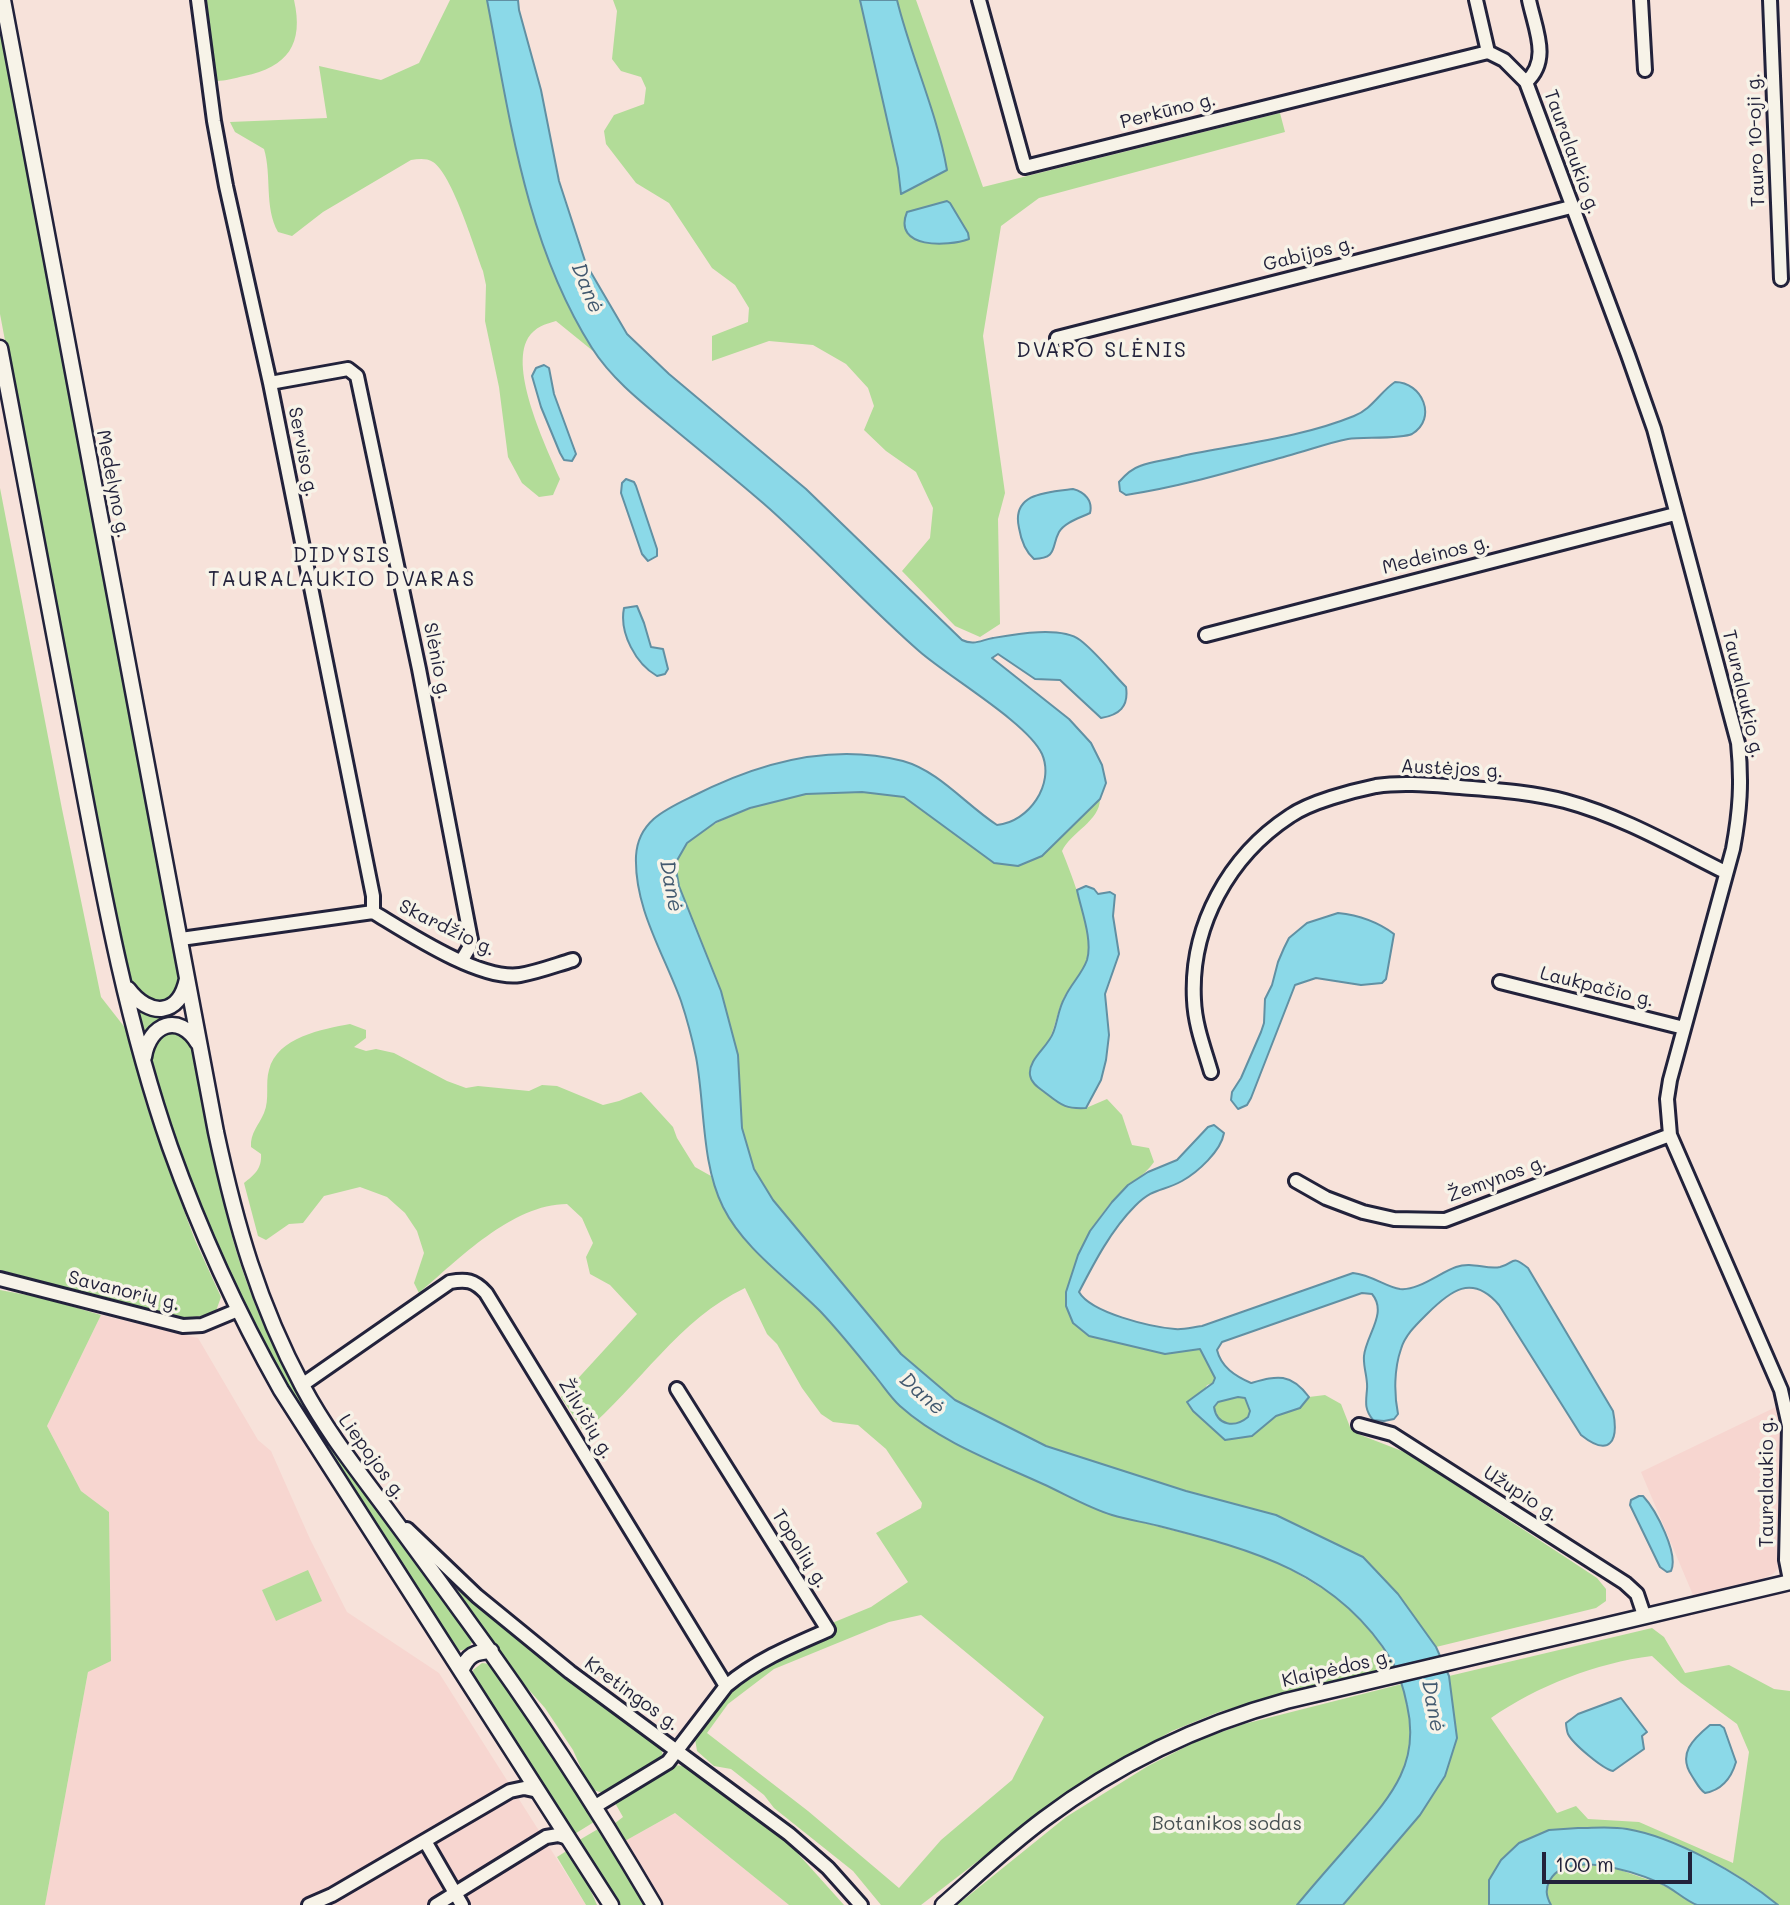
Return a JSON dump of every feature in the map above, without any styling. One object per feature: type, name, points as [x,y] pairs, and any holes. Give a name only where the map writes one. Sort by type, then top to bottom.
[{"type":"main road","name":"Medelyno g.","points":[[3,0],[188,974]]},
{"type":"main road","points":[[0,348],[91,831],[124,984],[137,1001],[149,1009],[164,1009],[176,1003],[184,992],[188,974]]},
{"type":"main road","name":"Liepojos g.","points":[[188,974],[228,1185],[246,1254],[260,1295],[302,1385],[332,1436],[491,1651],[594,1807],[654,1905]]},
{"type":"main road","name":"Liepojos g.","points":[[124,984],[143,1061],[170,1145],[189,1198],[238,1310],[303,1426],[611,1905]]},
{"type":"main road","points":[[143,1061],[146,1044],[155,1031],[165,1026],[178,1025],[191,1031],[201,1047]]},
{"type":"main road","name":"Klaipėdos g.","points":[[943,1905],[1042,1820],[1084,1790],[1161,1746],[1215,1722],[1251,1710],[1790,1581]]},
{"type":"main road","points":[[461,1671],[466,1659],[473,1654],[491,1651]]},
{"type":"street","name":"Serviso g.","points":[[198,0],[214,121],[270,383],[373,896],[373,912]]},
{"type":"street","name":"Perkūno g.","points":[[979,0],[1025,167],[1488,52]]},
{"type":"street","points":[[1476,0],[1488,52]]},
{"type":"street","points":[[1526,82],[1536,72],[1540,62],[1529,0]]},
{"type":"street","points":[[1642,0],[1645,70]]},
{"type":"street","name":"Tauro 10-oji g.","points":[[1770,0],[1781,279]]},
{"type":"street","name":"Tauralaukio g.","points":[[1488,52],[1504,60],[1526,82],[1628,355],[1649,417],[1738,744],[1742,778],[1733,849],[1667,1098],[1670,1135],[1782,1390],[1789,1426],[1786,1560],[1790,1581]]},
{"type":"street","name":"Gabijos g.","points":[[1057,338],[1571,206]]},
{"type":"street","name":"Slėnio g.","points":[[270,383],[348,369],[357,376],[419,669],[471,940],[461,960]]},
{"type":"street","name":"Medeinos g.","points":[[1206,635],[1675,514]]},
{"type":"street","name":"Austėjos g.","points":[[1211,1072],[1196,1023],[1194,998],[1199,939],[1203,927],[1230,874],[1246,856],[1291,815],[1312,806],[1375,786],[1403,784],[1527,793],[1595,810],[1725,872]]},
{"type":"street","name":"Skardžio g.","points":[[181,939],[373,912],[414,937],[482,970],[519,975],[573,960]]},
{"type":"street","name":"Laukpačio g.","points":[[1500,982],[1684,1028]]},
{"type":"street","name":"Žemynos g.","points":[[1296,1181],[1326,1198],[1363,1212],[1394,1219],[1445,1220],[1670,1135]]},
{"type":"street","name":"Savanorių g.","points":[[0,1279],[183,1326],[202,1325],[238,1310]]},
{"type":"street","name":"Žilvičių g.","points":[[302,1385],[439,1288],[463,1279],[475,1282],[486,1293],[726,1686]]},
{"type":"street","name":"Topolių g.","points":[[677,1389],[828,1630],[770,1655],[746,1669],[726,1686]]},
{"type":"street","name":"Užupio g.","points":[[1359,1425],[1392,1434],[1625,1583],[1637,1594],[1644,1615]]},
{"type":"street","name":"Kretingos g.","points":[[387,1510],[477,1596],[570,1672],[805,1847],[860,1904]]},
{"type":"street","points":[[594,1807],[668,1762],[726,1686]]},
{"type":"street","points":[[510,1791],[517,1779],[519,1761]]},
{"type":"street","points":[[309,1905],[332,1895],[510,1791],[524,1788],[538,1791]]},
{"type":"street","points":[[546,1837],[550,1820],[548,1807]]},
{"type":"street","points":[[436,1905],[546,1837],[558,1835],[568,1838]]},
{"type":"street","points":[[425,1841],[462,1905]]},
{"type":"shaded area","points":[[101,1315],[198,1338],[258,1440],[271,1451],[310,1539],[347,1612],[439,1673],[586,1905],[45,1905],[88,1672],[109,1512],[81,1491],[47,1426]]},
{"type":"shaded area","points":[[1780,1405],[1784,1426],[1781,1565],[1773,1574],[1762,1579],[1693,1595],[1641,1472]]},
{"type":"shaded area","points":[[675,1813],[789,1905],[664,1905],[625,1841]]},
{"type":"green space","points":[[203,0],[294,0],[297,29],[289,51],[272,67],[217,81],[209,53]]},
{"type":"green space","points":[[450,0],[487,0],[506,96],[570,310],[593,351],[556,321],[534,331],[523,352],[526,388],[546,448],[560,479],[553,495],[539,497],[522,483],[508,457],[499,387],[485,321],[486,285],[483,271],[455,195],[440,169],[428,160],[411,160],[323,212],[292,236],[278,232],[274,222],[264,149],[235,132],[230,122],[327,118],[319,66],[381,80],[419,63]]},
{"type":"green space","points":[[613,0],[860,0],[898,168],[901,193],[906,35],[897,0],[916,0],[983,187],[1280,113],[1285,132],[1039,198],[1001,226],[983,336],[1005,493],[998,519],[1000,624],[980,637],[955,626],[902,571],[930,538],[933,508],[916,472],[886,451],[864,430],[874,406],[868,388],[846,364],[813,345],[769,341],[712,361],[712,336],[748,322],[749,308],[735,285],[712,268],[669,203],[636,183],[606,144],[604,131],[614,115],[644,104],[646,88],[641,77],[621,71],[612,59],[617,11]]},
{"type":"green space","points":[[0,23],[181,978],[180,985],[167,1003],[149,1004],[133,986],[101,849],[0,314]]},
{"type":"green space","points":[[0,488],[101,997],[126,1029],[146,1104],[164,1157],[195,1240],[221,1297],[216,1311],[206,1315],[177,1317],[0,1270]]},
{"type":"green space","points":[[862,792],[904,797],[931,815],[1042,856],[1100,799],[1095,814],[1062,851],[1084,917],[1088,957],[1084,968],[1063,999],[1046,1045],[1086,1108],[1107,1099],[1122,1115],[1132,1145],[1149,1148],[1154,1162],[1114,1199],[1097,1221],[1085,1243],[1066,1292],[1164,1354],[1200,1349],[1215,1378],[1213,1383],[1207,1385],[1193,1411],[1252,1436],[1276,1416],[1300,1408],[1309,1397],[1325,1395],[1341,1404],[1350,1427],[1358,1434],[1407,1453],[1597,1578],[1606,1589],[1606,1601],[1596,1608],[1436,1647],[1398,1594],[1363,1557],[1276,1515],[1186,1491],[1046,1446],[955,1400],[901,1354],[773,1200],[754,1169],[742,1128],[738,1055],[679,886],[675,867],[681,851],[693,838],[731,816],[774,801],[814,793]]},
{"type":"green space","points":[[135,1008],[161,1018],[143,1039]]},
{"type":"green space","points":[[350,1024],[366,1030],[366,1038],[354,1047],[366,1051],[376,1049],[394,1053],[466,1088],[478,1086],[529,1091],[542,1085],[557,1086],[603,1105],[641,1092],[673,1127],[695,1167],[711,1176],[722,1206],[739,1232],[822,1313],[856,1353],[931,1430],[1109,1514],[1223,1543],[1273,1559],[1338,1598],[1362,1619],[1396,1667],[1273,1696],[1219,1712],[1172,1731],[1074,1787],[921,1905],[881,1905],[853,1871],[774,1808],[764,1795],[731,1769],[714,1766],[697,1751],[695,1739],[684,1732],[738,1671],[755,1658],[776,1646],[871,1607],[908,1582],[876,1533],[921,1508],[922,1503],[886,1449],[858,1425],[833,1422],[821,1414],[802,1388],[777,1344],[767,1334],[745,1288],[700,1317],[584,1432],[561,1397],[637,1314],[610,1285],[590,1274],[586,1257],[593,1243],[582,1218],[567,1204],[546,1206],[506,1223],[468,1250],[419,1293],[414,1283],[424,1253],[417,1231],[405,1213],[387,1197],[360,1187],[324,1196],[303,1223],[289,1224],[266,1240],[258,1236],[244,1183],[260,1164],[261,1154],[251,1147],[251,1142],[266,1108],[269,1070],[281,1050],[291,1042],[315,1032]],"holes":[[[921,1615],[1044,1717],[1012,1780],[941,1840],[899,1888],[808,1811],[707,1733],[728,1704],[774,1669],[889,1622]]]},
{"type":"green space","points":[[174,1030],[193,1042],[233,1240],[248,1287],[277,1355],[313,1420],[332,1448],[474,1639],[468,1649],[456,1651],[375,1526],[296,1399],[226,1268],[197,1199],[150,1064],[156,1038]]},
{"type":"green space","points":[[0,1290],[43,1298],[101,1315],[47,1426],[81,1491],[109,1512],[111,1661],[88,1672],[45,1905],[0,1905]]},
{"type":"green space","points":[[1245,1398],[1250,1411],[1248,1417],[1234,1423],[1219,1420],[1214,1407],[1218,1402]]},
{"type":"green space","points":[[308,1570],[322,1601],[276,1621],[262,1590]]},
{"type":"green space","points":[[450,1584],[553,1667],[661,1748],[663,1756],[660,1760],[611,1790],[603,1793],[593,1790],[573,1750],[545,1708],[521,1681]]},
{"type":"green space","points":[[1652,1628],[1664,1637],[1685,1673],[1729,1665],[1774,1689],[1790,1691],[1790,1905],[1778,1905],[1753,1885],[1722,1866],[1624,1828],[1549,1830],[1489,1905],[1343,1905],[1420,1815],[1457,1738],[1449,1676]],"holes":[[[1652,1656],[1681,1683],[1737,1724],[1749,1752],[1733,1863],[1639,1822],[1588,1819],[1576,1806],[1557,1813],[1491,1718],[1547,1686],[1589,1670],[1631,1659]]]},
{"type":"green space","points":[[482,1663],[491,1664],[594,1822],[573,1835],[474,1681],[473,1670]]},
{"type":"green space","name":"Botanikos sodas","points":[[1402,1684],[1412,1732],[1411,1748],[1405,1767],[1380,1809],[1297,1905],[957,1905],[1066,1817],[1148,1766],[1199,1740],[1244,1724]]},
{"type":"green space","points":[[675,1765],[683,1766],[694,1773],[792,1847],[844,1905],[789,1905],[675,1813],[625,1841],[614,1824],[623,1817],[615,1803]]},
{"type":"green space","points":[[598,1829],[644,1905],[617,1905],[576,1842]]},
{"type":"green space","points":[[568,1850],[583,1873],[597,1905],[586,1905],[557,1857]]},
{"type":"green space","points":[[1576,1864],[1614,1868],[1661,1884],[1698,1905],[1551,1905],[1547,1889],[1551,1878],[1555,1873]]},
{"type":"water","name":"Danė","points":[[487,0],[518,0],[541,90],[559,181],[586,264],[627,334],[669,374],[806,489],[962,640],[974,643],[1038,632],[1062,633],[1080,640],[1126,687],[1126,700],[1121,709],[1113,715],[1101,718],[1060,680],[1035,679],[998,654],[992,658],[1069,719],[1091,743],[1102,765],[1106,783],[1100,799],[1042,856],[1018,866],[994,863],[904,797],[862,792],[806,794],[750,808],[716,822],[687,843],[675,864],[679,886],[721,991],[738,1055],[742,1128],[754,1169],[773,1200],[901,1354],[955,1400],[1046,1446],[1186,1491],[1276,1515],[1363,1557],[1398,1594],[1436,1647],[1449,1676],[1457,1738],[1445,1776],[1420,1815],[1343,1905],[1297,1905],[1390,1795],[1406,1763],[1410,1745],[1407,1705],[1401,1683],[1392,1661],[1370,1631],[1346,1606],[1290,1569],[1227,1545],[1103,1512],[968,1450],[932,1430],[897,1403],[827,1319],[754,1250],[723,1207],[707,1153],[699,1075],[689,1029],[640,894],[636,856],[638,844],[647,826],[671,807],[741,775],[794,760],[848,754],[903,761],[929,772],[997,825],[1019,817],[1029,809],[1042,789],[1045,766],[1042,754],[1021,728],[919,651],[783,521],[637,398],[600,359],[569,308],[536,224],[513,135]]},
{"type":"water","points":[[860,0],[897,0],[943,148],[947,170],[901,194],[898,168]]},
{"type":"water","points":[[947,201],[968,233],[969,239],[936,244],[914,239],[907,233],[904,224],[907,212]]},
{"type":"water","points":[[544,365],[549,368],[554,394],[576,454],[572,461],[564,460],[541,407],[532,376],[536,368]]},
{"type":"water","points":[[1395,382],[1413,388],[1423,402],[1424,419],[1412,434],[1348,439],[1186,483],[1126,495],[1120,491],[1119,482],[1134,469],[1145,464],[1291,435],[1354,416],[1366,409]]},
{"type":"water","points":[[626,479],[634,482],[636,486],[657,549],[657,556],[648,561],[642,554],[621,493],[622,483]]},
{"type":"water","points":[[1073,489],[1087,498],[1090,513],[1069,523],[1059,532],[1050,554],[1034,559],[1021,537],[1018,516],[1020,508],[1033,496]]},
{"type":"water","points":[[637,606],[651,647],[663,649],[668,669],[665,674],[657,676],[649,671],[631,647],[624,627],[624,608]]},
{"type":"water","points":[[1086,886],[1098,894],[1110,892],[1115,895],[1113,916],[1119,954],[1105,994],[1109,1035],[1101,1080],[1086,1108],[1079,1108],[1065,1106],[1034,1084],[1030,1069],[1053,1033],[1063,1001],[1087,960],[1088,934],[1077,890]]},
{"type":"water","points":[[1338,913],[1367,920],[1394,934],[1386,979],[1382,983],[1361,985],[1316,978],[1295,985],[1251,1098],[1247,1105],[1238,1109],[1231,1100],[1232,1092],[1261,1032],[1265,999],[1289,938],[1307,923]]},
{"type":"water","points":[[1214,1125],[1224,1133],[1214,1154],[1188,1177],[1148,1196],[1126,1215],[1104,1247],[1079,1292],[1086,1300],[1122,1318],[1164,1328],[1181,1329],[1202,1326],[1353,1273],[1395,1288],[1407,1289],[1462,1265],[1495,1268],[1515,1260],[1528,1268],[1613,1411],[1615,1431],[1610,1443],[1599,1445],[1581,1435],[1499,1305],[1480,1290],[1462,1289],[1444,1298],[1405,1339],[1396,1373],[1398,1414],[1394,1419],[1373,1420],[1366,1405],[1364,1356],[1378,1309],[1372,1294],[1362,1293],[1222,1342],[1217,1350],[1219,1356],[1225,1366],[1240,1377],[1251,1383],[1283,1378],[1296,1383],[1309,1397],[1300,1408],[1276,1416],[1252,1436],[1225,1440],[1193,1411],[1187,1402],[1213,1383],[1215,1378],[1200,1349],[1165,1354],[1089,1336],[1073,1323],[1066,1306],[1066,1292],[1078,1255],[1090,1231],[1128,1185],[1148,1172],[1177,1160],[1208,1127]],"holes":[[[1245,1398],[1250,1411],[1243,1421],[1232,1424],[1219,1418],[1214,1407],[1218,1402]]]},
{"type":"water","points":[[1643,1496],[1665,1532],[1672,1554],[1671,1571],[1667,1572],[1660,1567],[1630,1505],[1631,1500]]},
{"type":"water","points":[[1621,1698],[1647,1732],[1642,1736],[1644,1749],[1613,1771],[1576,1744],[1568,1734],[1566,1723],[1578,1714]]},
{"type":"water","points":[[1710,1725],[1724,1728],[1736,1762],[1725,1783],[1705,1793],[1692,1776],[1686,1761],[1693,1741]]},
{"type":"water","points":[[1621,1828],[1666,1840],[1726,1869],[1778,1905],[1697,1905],[1649,1878],[1619,1869],[1586,1864],[1559,1871],[1550,1880],[1547,1892],[1551,1905],[1489,1905],[1489,1880],[1501,1860],[1519,1843],[1549,1830]]},
{"type":"district","name":"DVARO SLĖNIS","points":[[1102,351]]},
{"type":"district","name":"DIDYSIS TAURALAUKIO DVARAS","points":[[342,568]]}]
